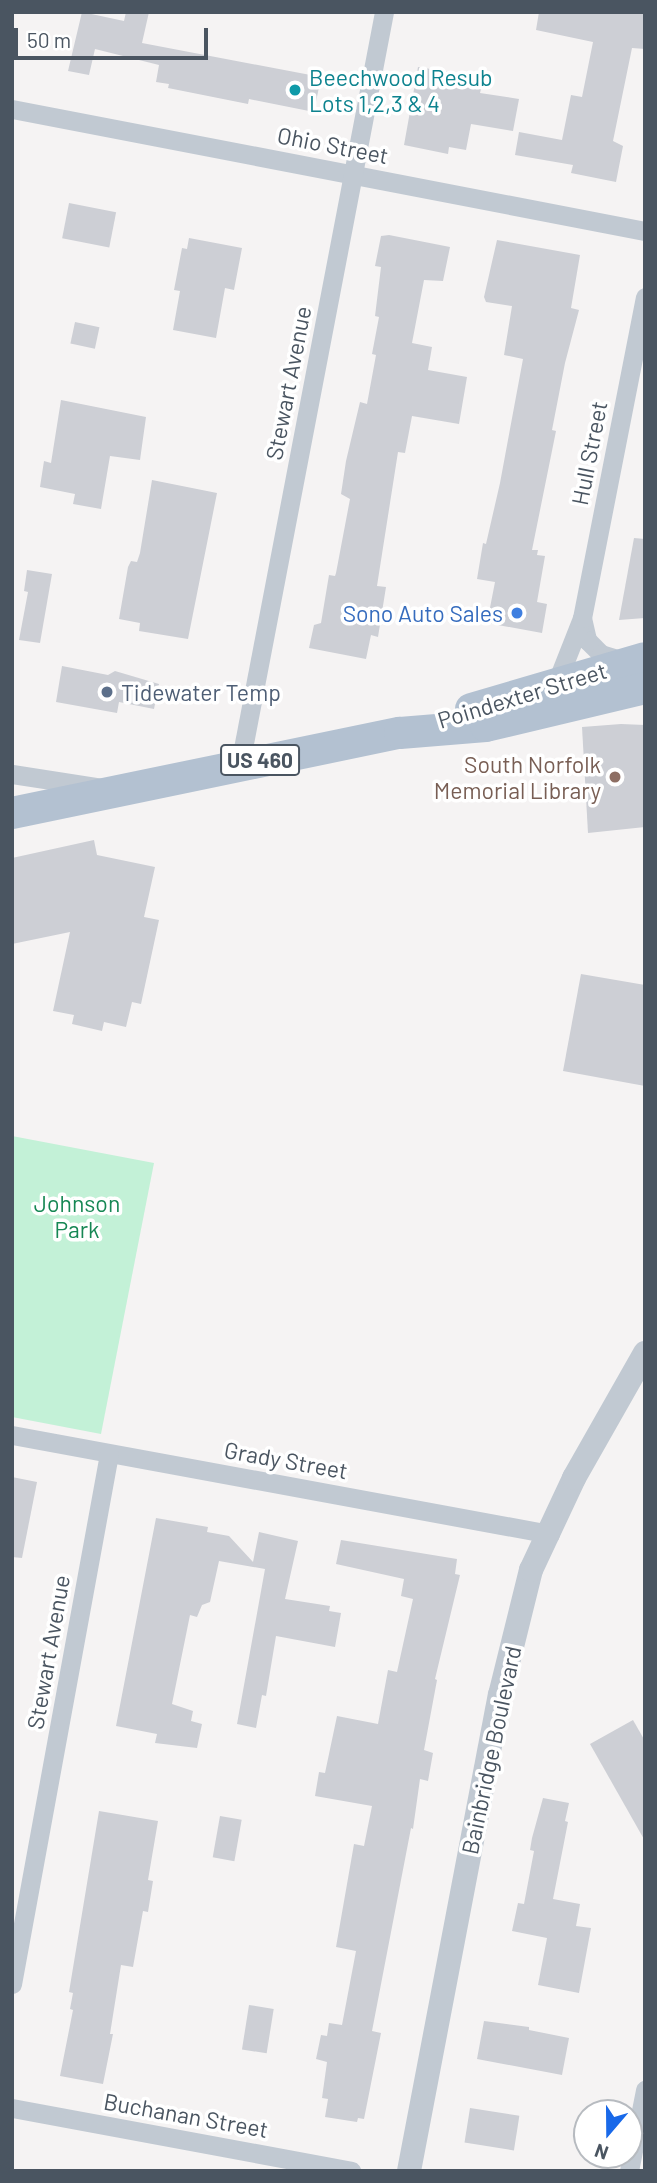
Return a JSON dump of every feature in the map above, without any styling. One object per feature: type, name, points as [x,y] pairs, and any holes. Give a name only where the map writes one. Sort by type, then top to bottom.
[{"type":"main road","name":"Poindexter Street","points":[[400,733],[556,684],[639,669]]},
{"type":"main road","name":"Poindexter Street","points":[[12,813],[400,733],[486,726],[639,669]]},
{"type":"street","name":"Stewart Avenue","points":[[240,764],[384,12]]},
{"type":"street","name":"Ohio Street","points":[[12,109],[645,231]]},
{"type":"street","name":"Hull Street","points":[[556,684],[582,618],[645,297]]},
{"type":"street","points":[[582,618],[587,640],[601,654],[639,669]]},
{"type":"street","points":[[12,774],[121,791]]},
{"type":"street","name":"Bainbridge Boulevard","points":[[409,2171],[500,1695],[531,1570],[574,1478],[645,1353]]},
{"type":"street","name":"Grady Street","points":[[12,1435],[550,1534]]},
{"type":"street","name":"Stewart Avenue","points":[[12,1984],[109,1454]]},
{"type":"street","points":[[629,2171],[645,2090]]},
{"type":"street","name":"Buchanan Street","points":[[12,2108],[351,2171]]},
{"type":"green space","name":"Johnson Park","points":[[12,1136],[154,1163],[101,1434],[12,1417]]},
{"type":"building","points":[[82,12],[124,21],[126,12],[149,12],[142,43],[321,77],[314,112],[249,99],[248,104],[168,88],[169,84],[156,82],[159,65],[95,49],[89,75],[68,71]]},
{"type":"building","points":[[539,12],[645,12],[645,49],[632,48],[613,141],[623,146],[616,182],[571,173],[573,165],[515,155],[519,132],[562,140],[571,95],[582,97],[593,42],[536,30]]},
{"type":"building","points":[[418,67],[476,76],[474,88],[481,89],[480,93],[519,99],[513,131],[471,124],[466,150],[449,147],[448,154],[404,145]]},
{"type":"building","points":[[69,203],[116,212],[109,247],[62,238]]},
{"type":"building","points":[[389,235],[450,247],[443,281],[424,280],[412,343],[432,347],[428,370],[467,377],[459,424],[412,416],[405,453],[398,452],[377,586],[386,587],[378,637],[371,635],[366,659],[309,648],[314,625],[321,623],[329,575],[335,576],[336,573],[350,499],[341,494],[346,461],[360,402],[367,404],[376,355],[372,354],[379,317],[375,316],[381,267],[375,266],[381,236]]},
{"type":"building","points":[[189,238],[242,248],[234,290],[225,288],[216,338],[173,330],[180,291],[174,290],[182,248],[187,249]]},
{"type":"building","points":[[497,240],[580,255],[571,308],[579,310],[565,363],[552,430],[556,431],[532,550],[538,550],[537,555],[545,556],[537,602],[547,604],[542,633],[487,623],[495,582],[477,579],[483,543],[486,544],[500,483],[523,359],[504,355],[512,306],[486,302],[484,297]]},
{"type":"building","points":[[75,322],[99,327],[95,349],[70,344]]},
{"type":"building","points":[[61,400],[146,417],[140,460],[110,456],[101,509],[73,504],[75,494],[40,487],[44,461],[51,463]]},
{"type":"building","points":[[152,480],[217,493],[188,639],[139,631],[140,623],[119,619],[128,567],[131,561],[137,562],[140,553]]},
{"type":"building","points":[[634,538],[645,539],[645,618],[619,620]]},
{"type":"building","points":[[27,570],[52,574],[40,643],[19,640],[28,592],[24,591]]},
{"type":"building","name":"Tidewater Temp","points":[[62,666],[108,675],[115,671],[159,684],[154,709],[119,702],[117,713],[56,702]]},
{"type":"building","name":"South Norfolk Memorial Library","points":[[645,725],[645,827],[588,833],[582,727]]},
{"type":"building","points":[[94,840],[97,855],[155,867],[144,917],[159,920],[141,1004],[132,1002],[126,1027],[104,1022],[102,1031],[72,1024],[74,1015],[53,1011],[70,932],[12,944],[12,858]]},
{"type":"building","points":[[581,974],[645,985],[645,1086],[563,1071]]},
{"type":"building","points":[[12,1477],[37,1482],[22,1558],[12,1557]]},
{"type":"building","points":[[156,1518],[208,1527],[207,1532],[229,1536],[253,1562],[259,1532],[298,1541],[285,1599],[330,1606],[329,1611],[341,1613],[335,1647],[276,1636],[266,1696],[262,1695],[256,1728],[237,1724],[265,1569],[219,1561],[210,1602],[202,1605],[197,1617],[190,1615],[172,1704],[193,1711],[191,1721],[202,1724],[197,1748],[155,1743],[157,1734],[116,1726]]},
{"type":"building","points":[[341,1540],[457,1559],[455,1574],[460,1575],[435,1679],[437,1680],[424,1750],[433,1753],[428,1781],[420,1779],[413,1829],[411,1828],[372,2031],[381,2033],[364,2119],[358,2118],[357,2122],[325,2117],[328,2099],[322,2098],[327,2062],[316,2059],[321,2035],[327,2036],[329,2023],[342,2025],[356,1951],[336,1947],[354,1844],[364,1846],[372,1806],[315,1796],[319,1772],[325,1773],[337,1716],[378,1724],[388,1670],[397,1672],[413,1599],[401,1596],[404,1579],[336,1564]]},
{"type":"building","points":[[633,1720],[645,1741],[645,1841],[590,1744]]},
{"type":"building","points":[[543,1798],[569,1803],[565,1821],[568,1822],[553,1899],[580,1904],[576,1926],[591,1928],[579,1993],[538,1985],[547,1938],[512,1931],[518,1903],[524,1904],[534,1851],[530,1850],[532,1838]]},
{"type":"building","points":[[99,1811],[158,1821],[148,1880],[153,1881],[148,1912],[143,1911],[133,1967],[121,1965],[110,2034],[113,2034],[103,2084],[60,2076],[73,2010],[70,2009],[73,1993],[69,1992]]},
{"type":"building","points":[[220,1816],[242,1820],[234,1861],[213,1857]]},
{"type":"building","points":[[249,2005],[274,2009],[267,2053],[242,2049]]},
{"type":"building","points":[[484,2021],[529,2027],[529,2030],[569,2038],[562,2075],[477,2059]]},
{"type":"building","points":[[470,2108],[519,2116],[514,2150],[465,2143]]},
{"type":"place","name":"Beechwood Resub Lots 1,2,3 & 4","points":[[295,90]]},
{"type":"place","name":"Sono Auto Sales","points":[[517,613]]},
{"type":"place","name":"Tidewater Temp","points":[[107,692]]},
{"type":"place","name":"South Norfolk Memorial Library","points":[[615,777]]}]
